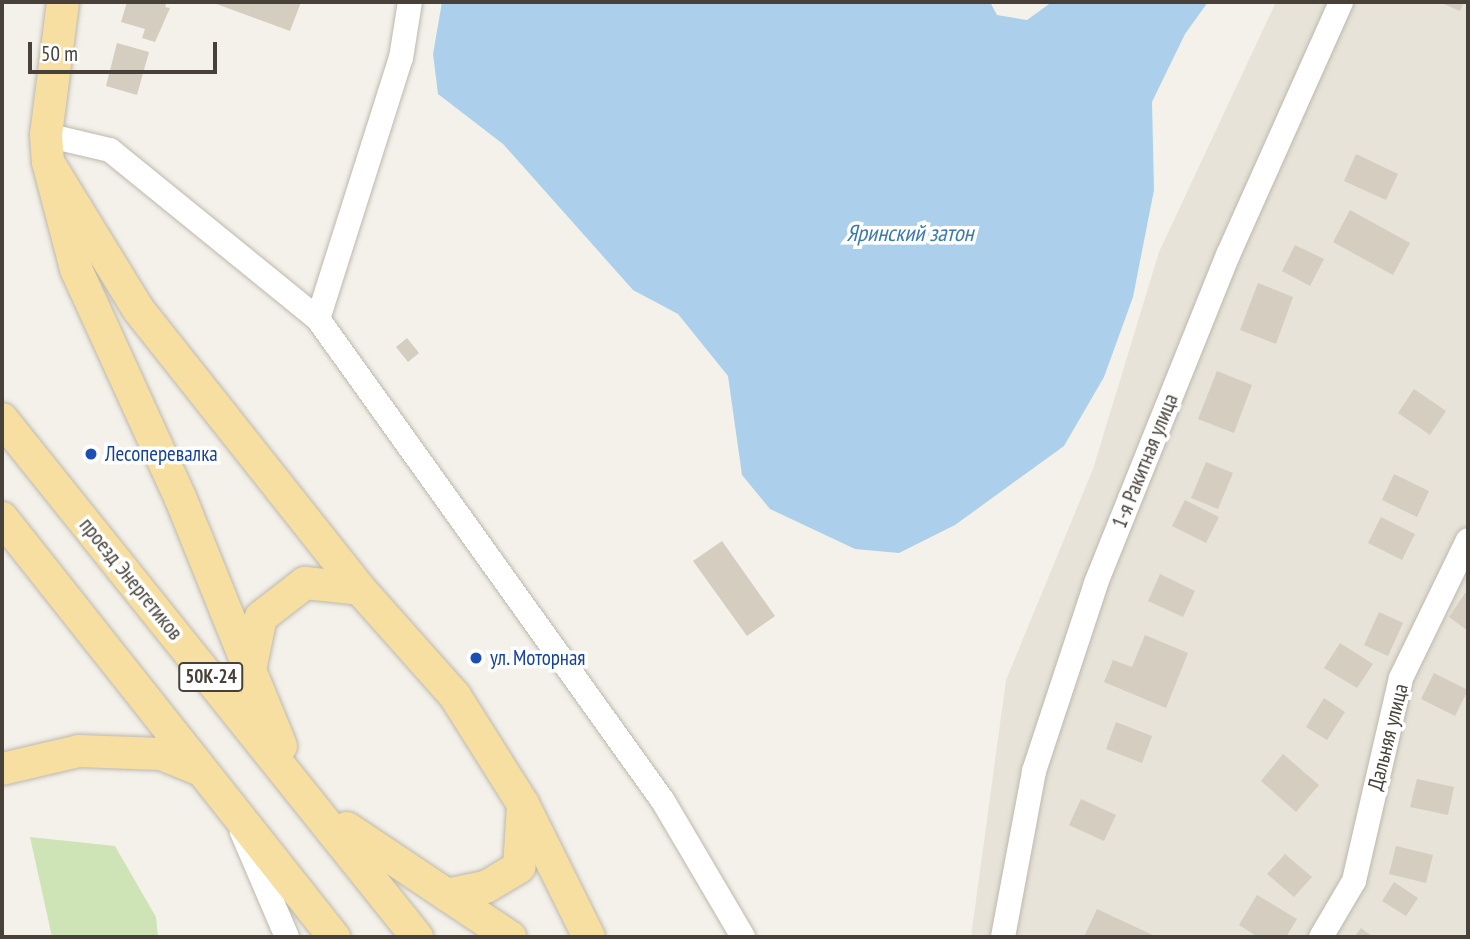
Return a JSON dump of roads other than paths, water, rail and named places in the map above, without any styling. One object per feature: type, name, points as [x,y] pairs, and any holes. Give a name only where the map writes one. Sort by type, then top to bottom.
[{"type":"main road","points":[[63,2],[47,148],[76,269],[180,497],[266,715],[306,795],[378,853],[510,937]]},
{"type":"main road","points":[[47,148],[138,309],[360,589],[455,696],[523,804],[589,937]]},
{"type":"main road","name":"проезд Энергетиков","points":[[2,419],[306,795],[417,937]]},
{"type":"main road","name":"50К-24","points":[[2,518],[334,937]]},
{"type":"main road","points":[[250,670],[261,617],[305,583],[360,589]]},
{"type":"main road","points":[[2,769],[79,751],[161,754],[200,770]]},
{"type":"main road","points":[[447,895],[486,887],[519,867],[523,804]]},
{"type":"street","points":[[318,319],[401,58],[410,2]]},
{"type":"street","name":"1-я Ракитная улица","points":[[1003,937],[1034,771],[1096,583],[1228,255],[1340,2]]},
{"type":"street","points":[[47,148],[110,150],[318,319],[663,801],[743,937]]},
{"type":"street","name":"Дальняя улица","points":[[1321,937],[1354,881],[1401,678],[1468,540]]},
{"type":"street","points":[[230,806],[287,937]]},
{"type":"water","name":"Яринский затон","points":[[442,2],[990,2],[997,15],[1027,20],[1052,2],[1208,2],[1185,34],[1152,102],[1154,190],[1133,297],[1104,377],[1064,446],[955,525],[899,553],[855,549],[770,509],[742,475],[728,376],[678,314],[633,290],[503,144],[438,94],[433,54]]},
{"type":"place","name":"Лесоперевалка","points":[[91,454]]},
{"type":"place","name":"ул. Моторная","points":[[476,658]]}]
